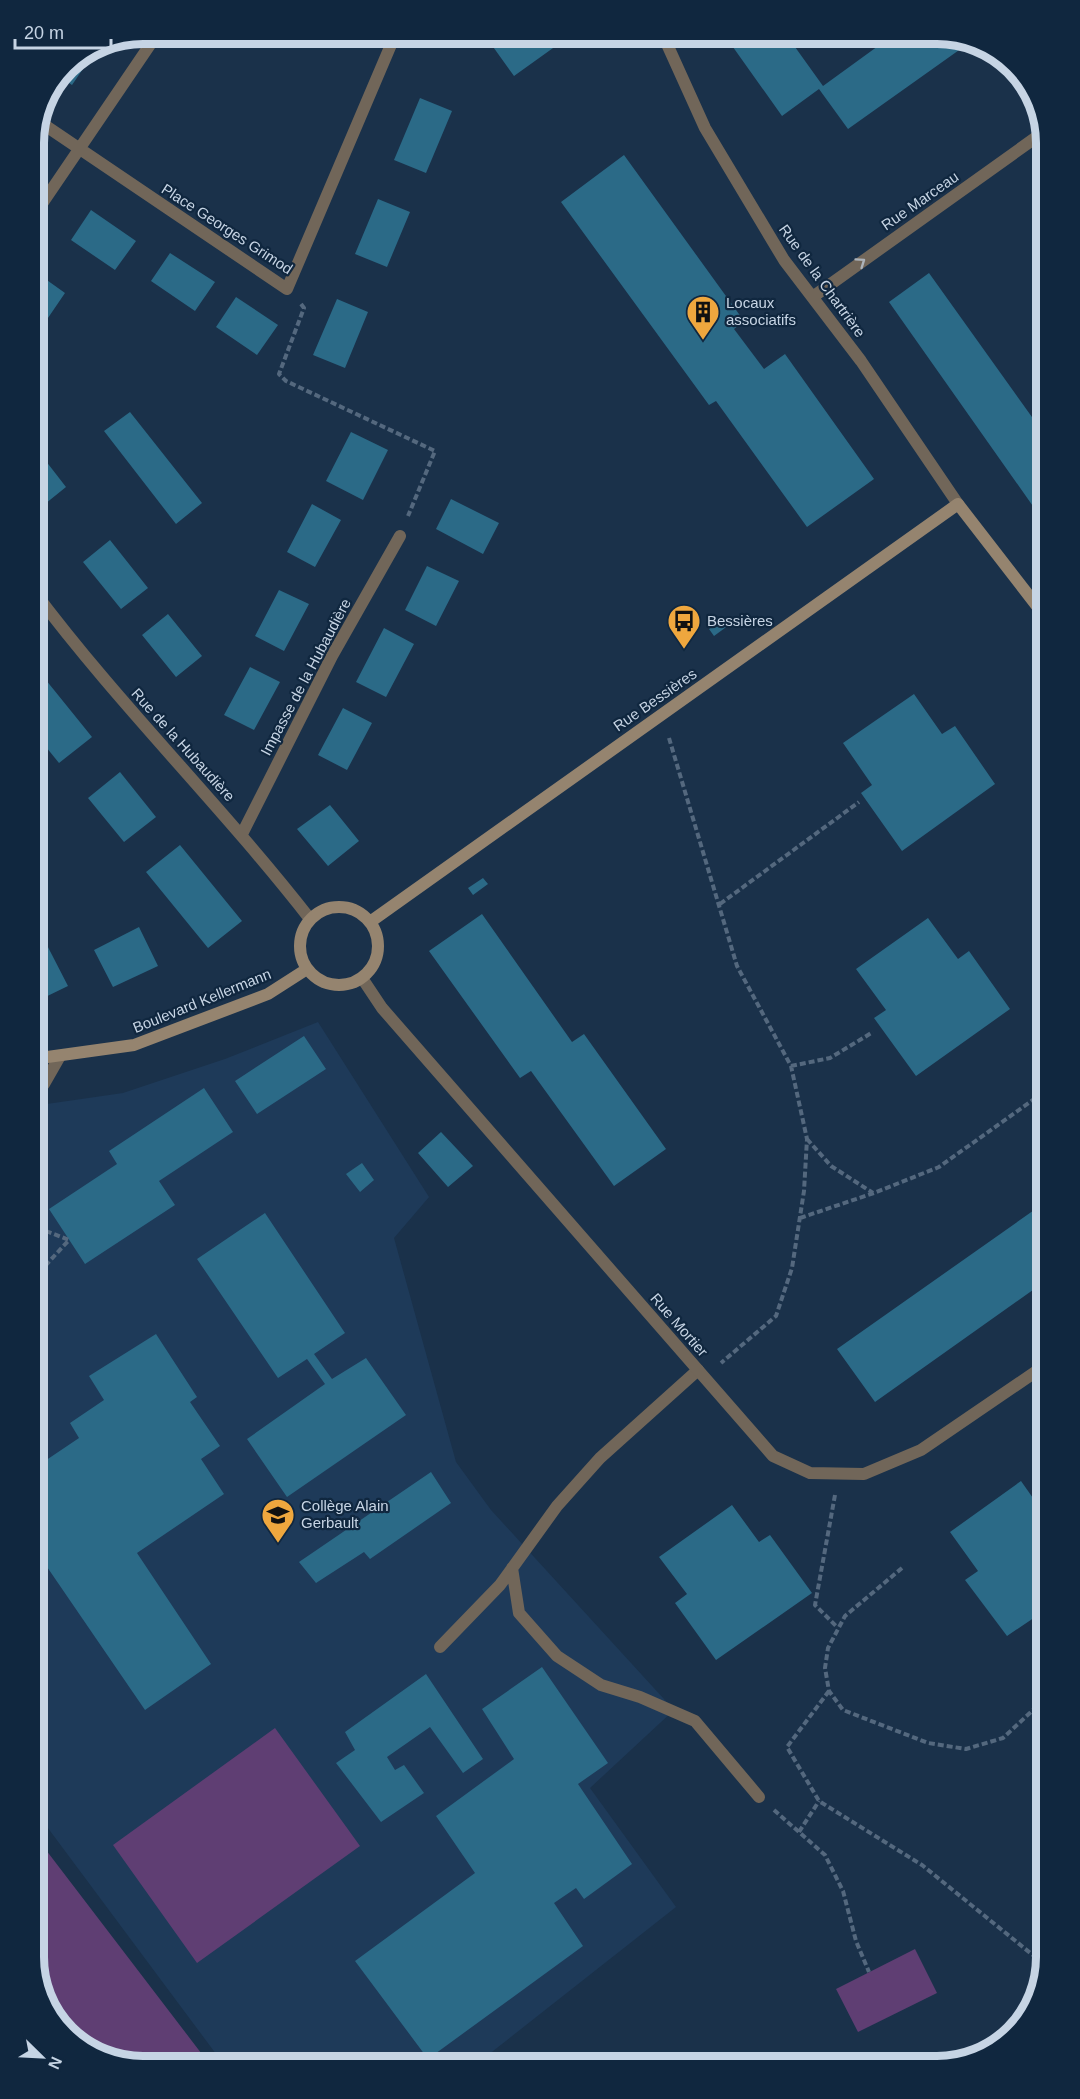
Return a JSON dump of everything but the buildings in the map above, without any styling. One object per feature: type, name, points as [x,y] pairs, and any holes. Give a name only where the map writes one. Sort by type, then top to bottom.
[{"type":"street","points":[[44,201],[151,44]]},
{"type":"street","name":"Place Georges Grimod","points":[[46,126],[287,289],[391,44]]},
{"type":"street","name":"Rue de la Chartrière","points":[[667,44],[705,128],[784,260],[814,296],[861,361],[958,504]]},
{"type":"street","name":"Rue Marceau","points":[[814,296],[1036,138]]},
{"type":"street","points":[[958,504],[1036,605]]},
{"type":"street","name":"Rue Bessières","points":[[370,922],[958,504]]},
{"type":"street","name":"Impasse de la Hubaudière","points":[[242,834],[332,656],[400,536]]},
{"type":"street","name":"Rue de la Hubaudière","points":[[44,605],[75,646],[242,834],[310,919]]},
{"type":"street","points":[[334,907],[348,907],[360,912],[370,922],[376,933],[377,958],[371,970],[362,978],[339,986],[315,978],[307,969],[301,957],[300,944],[303,931],[310,919],[321,911],[334,907]]},
{"type":"street","name":"Boulevard Kellermann","points":[[44,1058],[134,1045],[268,994],[307,969]]},
{"type":"street","name":"Rue Mortier","points":[[362,978],[382,1008],[773,1456],[810,1473],[864,1474],[921,1450],[1036,1372]]},
{"type":"street","points":[[44,1085],[60,1056]]},
{"type":"street","points":[[440,1647],[500,1585],[557,1506],[600,1458],[701,1374]]},
{"type":"street","points":[[512,1568],[519,1612],[557,1656],[602,1685],[640,1697],[695,1721],[759,1797]]},
{"type":"path","points":[[287,289],[304,308],[279,374],[286,381],[435,451],[400,536]]},
{"type":"path","points":[[662,714],[737,966],[791,1066],[807,1139],[800,1218],[792,1268],[776,1316],[701,1374]]},
{"type":"path","points":[[720,904],[859,802]]},
{"type":"path","points":[[791,1066],[830,1058],[873,1032]]},
{"type":"path","points":[[800,1218],[874,1193],[939,1167],[1036,1098]]},
{"type":"path","points":[[807,1139],[831,1166],[874,1193]]},
{"type":"path","points":[[44,1231],[69,1240],[44,1267]]},
{"type":"path","points":[[837,1627],[815,1605],[839,1474]]},
{"type":"path","points":[[902,1568],[846,1616],[837,1627],[828,1648],[825,1668],[829,1692],[843,1710],[928,1743],[966,1749],[1003,1738],[1036,1707]]},
{"type":"path","points":[[829,1692],[787,1748],[819,1801],[922,1865],[1036,1960]]},
{"type":"path","points":[[759,1797],[825,1855],[835,1871],[851,1912],[856,1941],[869,1972]]},
{"type":"path","points":[[800,1832],[819,1801]]},
{"type":"shaded area","name":"Collège Alain Gerbault","points":[[318,1022],[429,1197],[394,1238],[456,1462],[491,1510],[674,1710],[590,1788],[676,1907],[487,2055],[217,2055],[44,1823],[44,1104],[123,1093],[225,1059]]},
{"type":"shaded area","points":[[275,1728],[360,1846],[197,1963],[113,1845]]},
{"type":"shaded area","points":[[44,1847],[203,2055],[123,2054],[88,2039],[68,2022],[57,2006],[45,1976]]},
{"type":"shaded area","points":[[915,1949],[937,1993],[858,2032],[836,1989]]},
{"type":"place","name":"Locaux associatifs","points":[[703,341]]},
{"type":"place","name":"Bessières","points":[[684,650]]},
{"type":"place","name":"Collège Alain Gerbault","points":[[278,1544]]}]
